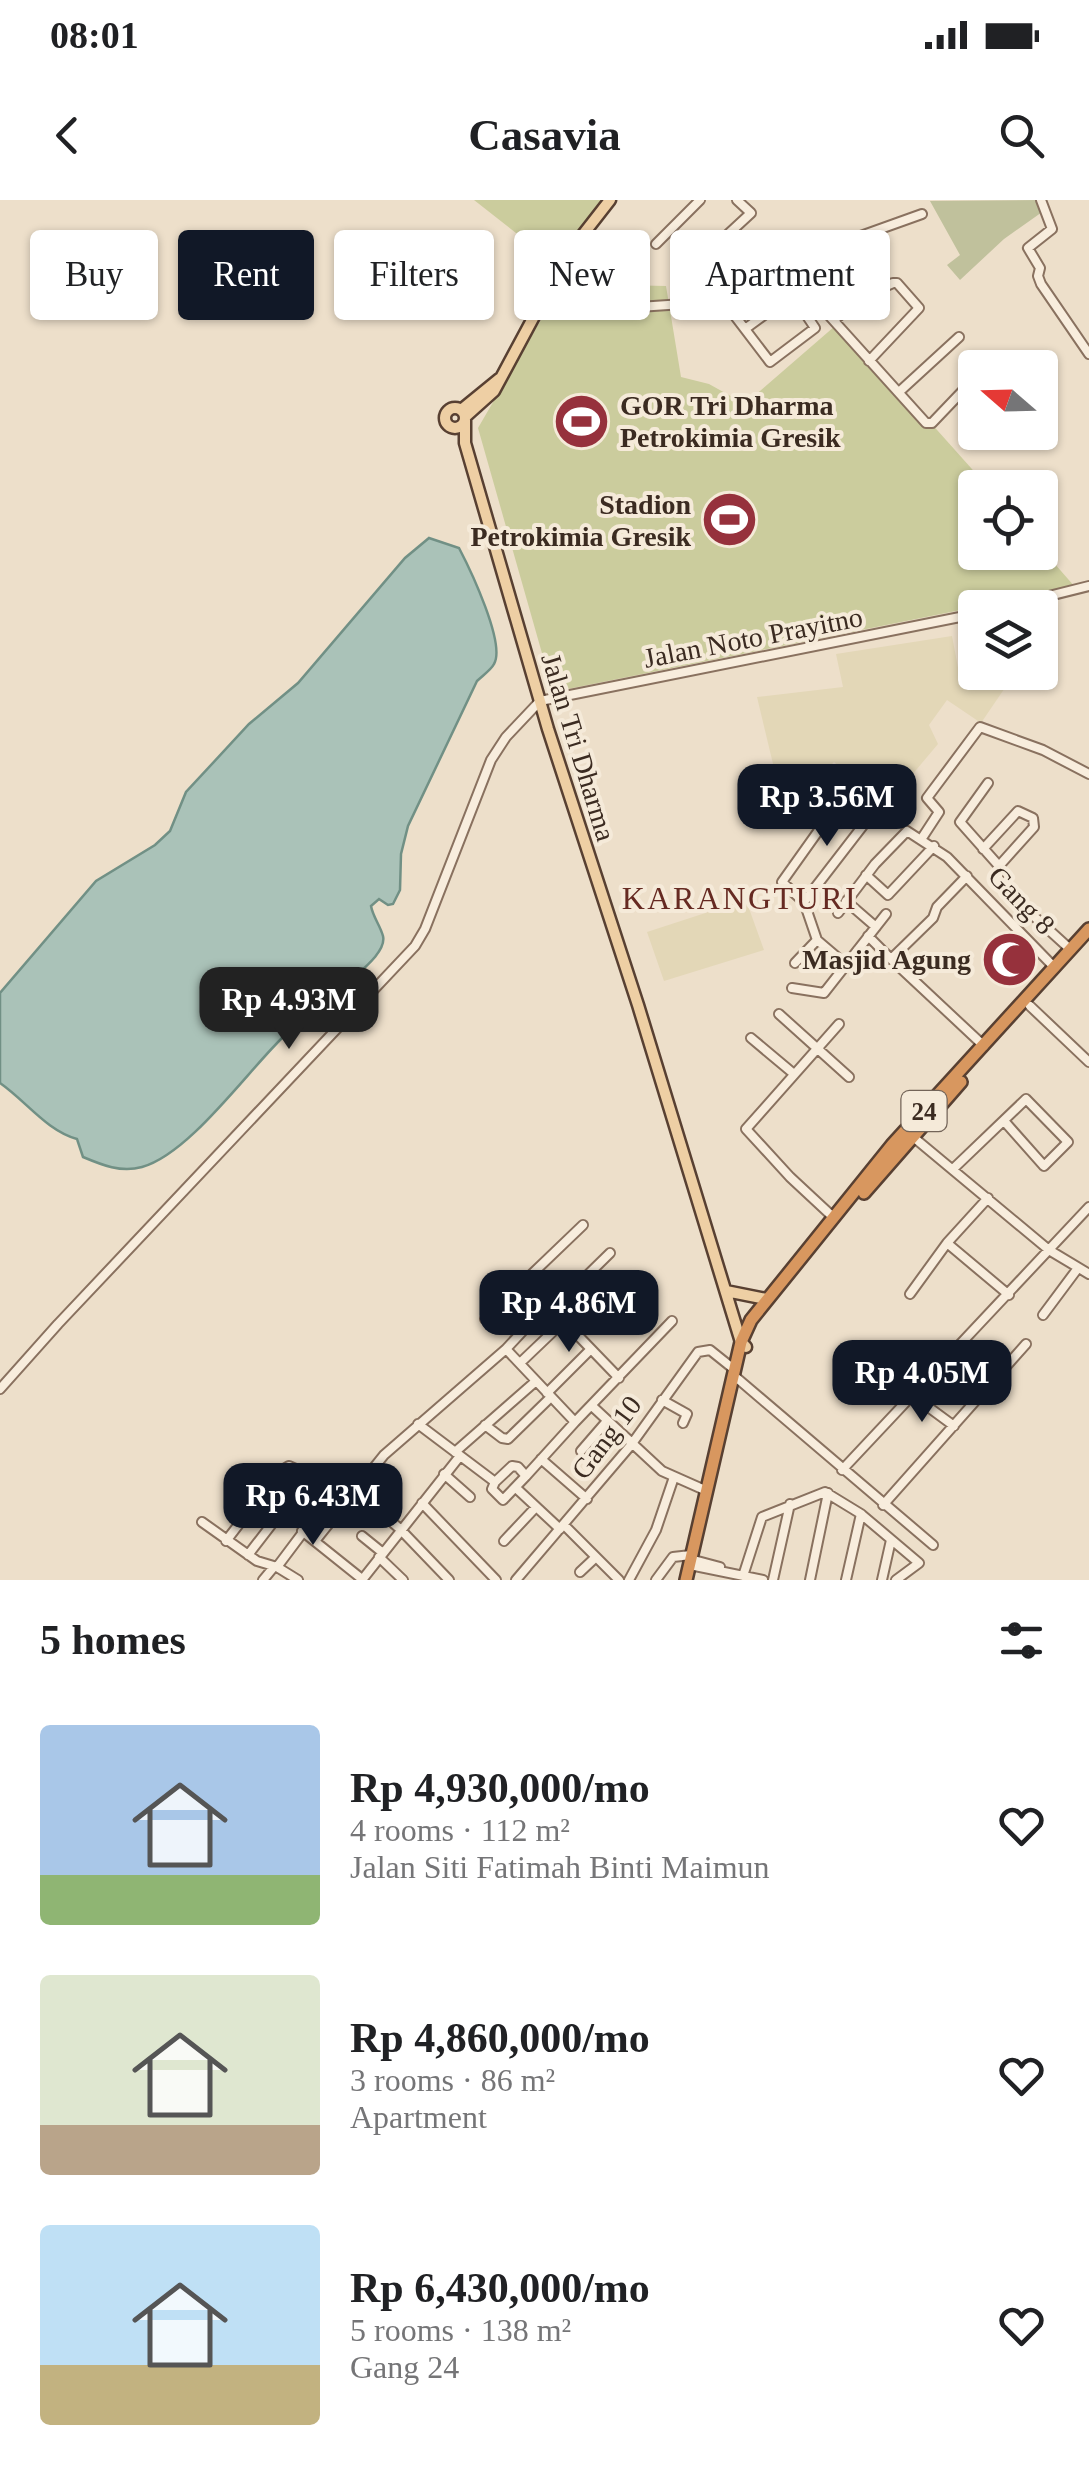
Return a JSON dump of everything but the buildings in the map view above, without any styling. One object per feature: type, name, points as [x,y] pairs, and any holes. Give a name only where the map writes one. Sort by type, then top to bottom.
[{"type":"highway","name":"24","points":[[769,1300],[1030,1006],[1089,930]]},
{"type":"highway","name":"24","points":[[692,1567],[744,1344],[769,1300],[892,1145],[1055,968],[1089,941]]},
{"type":"highway","name":"24","points":[[692,1567],[736,1375]]},
{"type":"main road","points":[[587,230],[610,200]]},
{"type":"main road","points":[[464,415],[502,377],[532,320]]},
{"type":"main road","name":"Jalan Tri Dharma","points":[[464,444],[446,420],[454,408],[464,415],[464,444],[540,701],[744,1344]]},
{"type":"main road","points":[[726,1291],[769,1300]]},
{"type":"street","points":[[656,244],[700,200]]},
{"type":"street","points":[[733,230],[750,214],[737,200]]},
{"type":"street","points":[[1041,200],[1052,229],[1028,248],[1040,268],[1041,284],[1089,354]]},
{"type":"street","points":[[878,230],[922,214]]},
{"type":"street","points":[[869,360],[919,308],[897,284],[890,283]]},
{"type":"street","points":[[738,320],[770,362],[815,328],[810,320]]},
{"type":"street","points":[[745,329],[757,320]]},
{"type":"street","points":[[834,320],[921,418],[931,424],[958,396]]},
{"type":"street","points":[[900,392],[959,337]]},
{"type":"street","points":[[1058,594],[1089,586]]},
{"type":"street","name":"Jalan Noto Prayitno","points":[[540,701],[958,617]]},
{"type":"street","points":[[0,1389],[415,946],[426,929],[491,760],[506,737],[540,701]]},
{"type":"street","points":[[922,838],[939,812],[927,798],[980,727],[1043,750],[1089,774]]},
{"type":"street","points":[[825,784],[841,796]]},
{"type":"street","points":[[804,902],[876,810],[851,784],[782,882],[804,902],[817,940],[844,964]]},
{"type":"street","points":[[988,784],[960,822],[999,866]]},
{"type":"street","points":[[800,811],[820,825]]},
{"type":"street","points":[[983,849],[1018,811],[1033,818],[1034,827],[999,866],[998,879],[1005,890],[1074,952]]},
{"type":"street","name":"Gang 8","points":[[866,876],[906,831],[922,838],[967,876],[1055,968]]},
{"type":"street","points":[[838,913],[866,876],[888,895],[934,846]]},
{"type":"street","points":[[891,959],[933,918],[936,907],[967,876]]},
{"type":"street","points":[[846,902],[876,926]]},
{"type":"street","points":[[792,988],[824,993],[886,914]]},
{"type":"street","points":[[868,936],[984,1046]]},
{"type":"street","points":[[795,963],[817,940]]},
{"type":"street","points":[[1030,1006],[1089,1062]]},
{"type":"street","points":[[778,1014],[849,1077]]},
{"type":"street","points":[[833,1218],[747,1130],[839,1024]]},
{"type":"street","points":[[751,1038],[794,1074]]},
{"type":"street","points":[[952,1170],[1000,1120],[1045,1166],[1068,1142],[1026,1099],[1005,1122]]},
{"type":"street","points":[[912,1136],[1049,1250],[1089,1274]]},
{"type":"street","points":[[910,1294],[947,1243],[988,1198]]},
{"type":"street","points":[[842,1470],[1089,1207]]},
{"type":"street","points":[[486,1319],[583,1225]]},
{"type":"street","points":[[947,1243],[1008,1294]]},
{"type":"street","points":[[316,1542],[384,1455],[610,1253]]},
{"type":"street","points":[[1044,1315],[1078,1268]]},
{"type":"street","points":[[529,1278],[619,1378]]},
{"type":"street","points":[[520,1363],[564,1321]]},
{"type":"street","points":[[526,1476],[512,1466],[492,1488],[504,1500],[672,1321]]},
{"type":"street","points":[[883,1506],[1026,1344]]},
{"type":"street","points":[[506,1349],[575,1422]]},
{"type":"street","points":[[485,1425],[506,1439],[590,1350]]},
{"type":"street","name":"Gang 10","points":[[516,1580],[631,1445],[690,1362],[703,1350],[710,1350],[736,1375]]},
{"type":"street","points":[[886,1352],[922,1384]]},
{"type":"street","points":[[736,1375],[933,1546]]},
{"type":"street","points":[[302,1531],[362,1580],[458,1454],[536,1381]]},
{"type":"street","points":[[912,1395],[954,1426]]},
{"type":"street","points":[[662,1400],[687,1414],[683,1423]]},
{"type":"street","points":[[592,1406],[631,1445],[674,1477],[707,1491]]},
{"type":"street","points":[[581,1451],[607,1421]]},
{"type":"street","points":[[418,1424],[495,1482]]},
{"type":"street","points":[[541,1459],[587,1499]]},
{"type":"street","points":[[226,1541],[280,1472],[289,1466],[305,1473],[305,1480],[248,1555]]},
{"type":"street","points":[[444,1474],[470,1497]]},
{"type":"street","points":[[628,1580],[656,1530],[674,1477]]},
{"type":"street","points":[[516,1488],[619,1580]]},
{"type":"street","points":[[355,1490],[449,1580]]},
{"type":"street","points":[[745,1575],[758,1523],[766,1514],[828,1493],[861,1514],[920,1564],[896,1580]]},
{"type":"street","points":[[810,1580],[828,1493]]},
{"type":"street","points":[[422,1503],[496,1580]]},
{"type":"street","points":[[773,1580],[790,1504]]},
{"type":"street","points":[[263,1580],[322,1507]]},
{"type":"street","points":[[504,1541],[536,1507]]},
{"type":"street","points":[[846,1580],[861,1514]]},
{"type":"street","points":[[202,1522],[248,1555],[298,1580]]},
{"type":"street","points":[[362,1536],[403,1580]]},
{"type":"street","points":[[882,1580],[891,1540]]},
{"type":"street","points":[[580,1572],[596,1556]]},
{"type":"street","points":[[656,1580],[673,1557],[692,1567],[763,1580]]},
{"type":"shaded area","points":[[429,538],[459,548],[485,606],[496,654],[493,666],[477,681],[408,826],[401,854],[400,890],[393,904],[379,899],[371,906],[383,944],[330,1002],[336,1022],[333,1025],[306,1022],[288,1027],[216,1111],[179,1146],[142,1167],[127,1169],[83,1157],[77,1139],[46,1123],[0,1083],[0,993],[96,881],[155,845],[170,831],[186,792],[249,724],[298,683],[405,558]]},
{"type":"shaded area","points":[[952,636],[958,690],[1003,690],[981,723],[947,700],[929,725],[938,744],[881,804],[834,762],[785,814],[757,697],[843,687],[836,654]]},
{"type":"shaded area","points":[[742,889],[764,950],[664,981],[647,932],[733,904]]},
{"type":"green space","points":[[474,200],[608,200],[584,230],[514,231]]},
{"type":"green space","points":[[1040,200],[1045,210],[1004,239],[960,280],[947,265],[960,255],[930,201]]},
{"type":"green space","points":[[650,286],[666,286],[681,377],[709,384],[745,404],[835,326],[904,393],[973,470],[958,470],[958,570],[1058,568],[1075,587],[958,590],[958,611],[553,692],[478,428],[541,320],[650,320]]},
{"type":"place","name":"GOR Tri Dharma Petrokimia Gresik","points":[[581,421]]},
{"type":"place","name":"Stadion Petrokimia Gresik","points":[[730,520]]},
{"type":"place","name":"Masjid Agung","points":[[1010,959]]},
{"type":"district","name":"KARANGTURI","points":[[740,898]]}]
